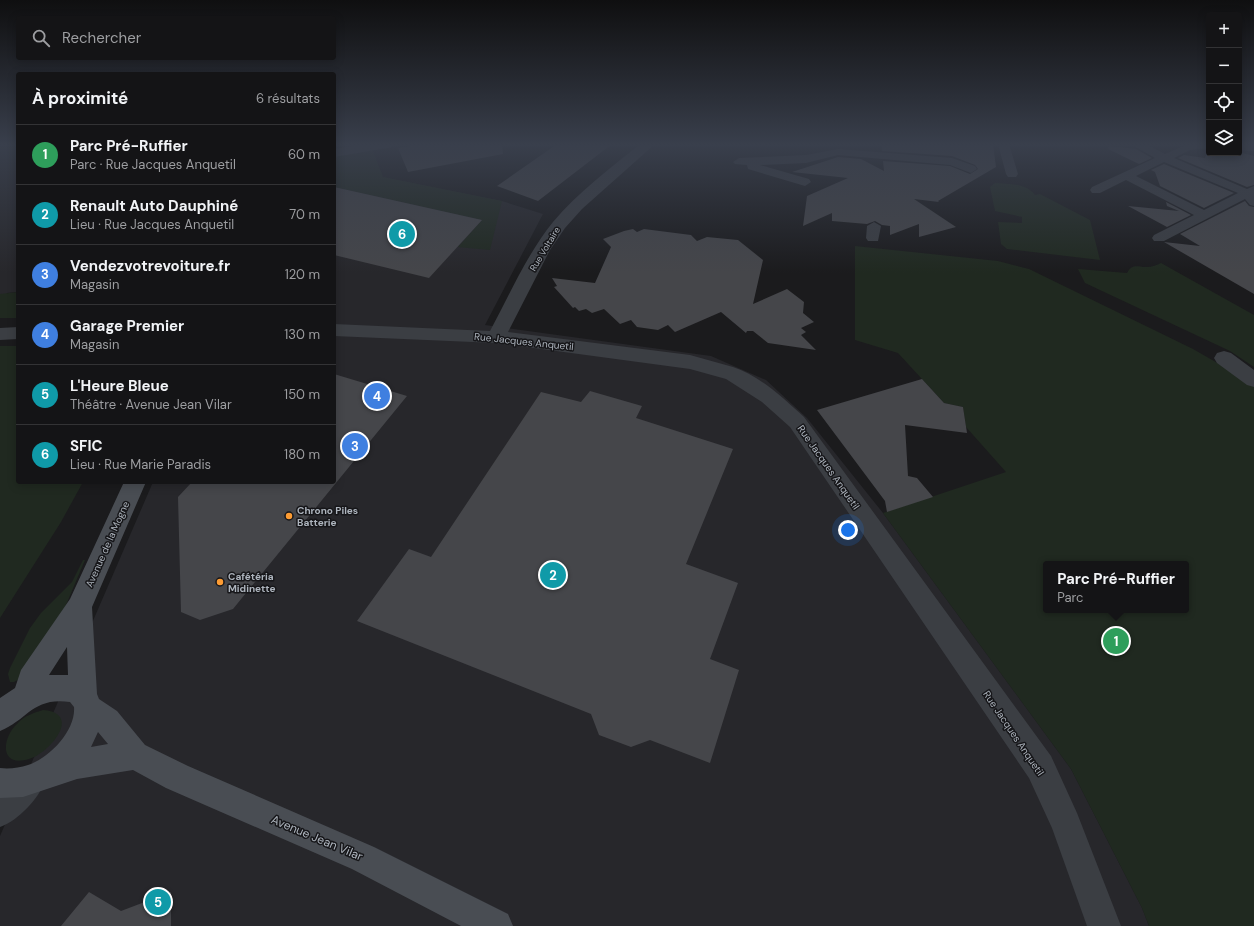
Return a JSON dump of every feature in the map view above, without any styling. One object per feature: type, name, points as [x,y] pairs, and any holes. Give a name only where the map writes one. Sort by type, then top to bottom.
[{"type":"main road","name":"Avenue de la Mogne","points":[[26,696],[31,679],[79,607],[134,484]]},
{"type":"main road","name":"Avenue de la Mogne","points":[[38,776],[61,762],[74,748],[83,734],[88,720],[79,607]]},
{"type":"main road","points":[[0,717],[26,696],[43,690],[59,687],[73,689],[107,721],[135,755]]},
{"type":"main road","points":[[0,783],[12,784],[77,764],[135,755]]},
{"type":"main road","name":"Avenue Jean Vilar","points":[[135,755],[177,777],[363,858],[496,926]]},
{"type":"street","name":"Rue Voltaire","points":[[496,337],[542,250],[559,225],[577,206],[599,187]]},
{"type":"street","points":[[1096,190],[1102,187]]},
{"type":"street","points":[[1149,187],[1204,215]]},
{"type":"street","points":[[1233,187],[1252,195]]},
{"type":"street","points":[[1159,238],[1204,215],[1252,195]]},
{"type":"street","name":"Rue Jacques Anquetil","points":[[336,330],[496,337],[690,362],[733,374],[770,397],[797,422],[1040,767],[1066,824],[1104,926]]},
{"type":"street","points":[[0,334],[16,333]]},
{"type":"street","points":[[1224,358],[1254,380]]},
{"type":"street","points":[[0,812],[38,776]]},
{"type":"shaded area","points":[[0,187],[16,187],[16,292],[7,293],[0,304]]},
{"type":"shaded area","points":[[336,187],[433,187],[502,201],[543,214],[485,325],[711,356],[766,380],[807,418],[883,513],[1071,769],[1142,908],[1149,926],[0,926],[0,836],[152,484],[336,484]]},
{"type":"shaded area","points":[[336,187],[434,187],[502,201],[490,250],[458,247],[482,220]]},
{"type":"shaded area","points":[[990,187],[1025,187],[1032,191],[1035,195],[1040,194],[1090,220],[1100,260],[1007,249],[1001,244],[998,222],[1022,223],[1022,217],[995,211]]},
{"type":"shaded area","points":[[855,246],[998,261],[1029,269],[1193,349],[1254,384],[1254,926],[1149,926],[1142,908],[1071,769],[883,513],[1006,472],[966,427],[963,407],[944,403],[898,353],[855,340]]},
{"type":"shaded area","points":[[1161,263],[1254,315],[1254,367],[1230,351],[1085,283],[1078,269],[1127,273],[1133,267],[1149,267]]},
{"type":"shaded area","points":[[16,292],[16,318],[0,318],[0,294]]},
{"type":"shaded area","points":[[0,346],[16,346],[16,484],[82,484],[61,522],[0,618]]},
{"type":"shaded area","points":[[83,560],[85,560],[55,631],[21,678],[14,682],[10,682],[8,674],[10,668],[30,628],[41,613],[72,582]]},
{"type":"shaded area","points":[[43,710],[55,713],[61,718],[62,725],[53,742],[46,749],[29,759],[20,761],[8,756],[6,744],[12,730],[26,717]]},
{"type":"building","points":[[336,187],[482,220],[429,278],[336,255]]},
{"type":"building","points":[[500,187],[556,187],[538,201]]},
{"type":"building","points":[[827,187],[962,187],[938,201],[939,202],[914,199],[956,227],[919,237],[919,224],[890,235],[890,226],[882,225],[875,221],[867,224],[832,221],[832,213],[803,226],[807,196]]},
{"type":"building","points":[[1162,187],[1220,187],[1234,193],[1204,208]]},
{"type":"building","points":[[1245,201],[1249,206],[1254,207],[1254,294],[1164,242],[1200,246],[1180,234]]},
{"type":"building","points":[[1166,202],[1191,215],[1167,227],[1128,206],[1179,211],[1167,206]]},
{"type":"building","points":[[633,229],[637,232],[644,229],[691,235],[697,241],[707,237],[738,240],[763,260],[753,304],[787,289],[804,302],[803,313],[814,322],[801,328],[806,332],[801,335],[816,350],[768,343],[753,331],[747,331],[746,333],[721,312],[675,332],[668,325],[658,330],[637,327],[631,320],[620,324],[604,309],[592,313],[586,309],[579,311],[575,307],[573,308],[554,287],[557,286],[552,278],[595,283],[611,247],[603,239]]},
{"type":"building","points":[[336,375],[407,396],[336,483]]},
{"type":"building","points":[[922,379],[944,403],[963,407],[967,433],[905,425],[908,476],[917,478],[933,497],[887,512],[885,501],[817,410]]},
{"type":"building","points":[[590,391],[642,406],[636,418],[733,449],[686,564],[738,583],[710,659],[739,670],[710,763],[650,740],[631,747],[599,735],[591,714],[357,621],[409,549],[431,557],[541,392],[581,402]]},
{"type":"building","points":[[190,484],[335,484],[233,609],[200,620],[181,612],[178,497]]},
{"type":"building","points":[[89,892],[121,911],[171,892],[171,926],[61,926]]},
{"type":"place","name":"SFIC","points":[[402,234]]},
{"type":"place","name":"Garage Premier","points":[[377,396]]},
{"type":"place","name":"Vendezvotrevoiture.fr","points":[[355,446]]},
{"type":"place","name":"Chrono Piles Batterie","points":[[289,516]]},
{"type":"place","name":"Renault Auto Dauphiné","points":[[553,575]]},
{"type":"place","name":"Cafétéria Midinette","points":[[220,582]]},
{"type":"place","name":"Parc Pré-Ruffier","points":[[1116,641]]},
{"type":"place","name":"L'Heure Bleue","points":[[158,902]]}]
